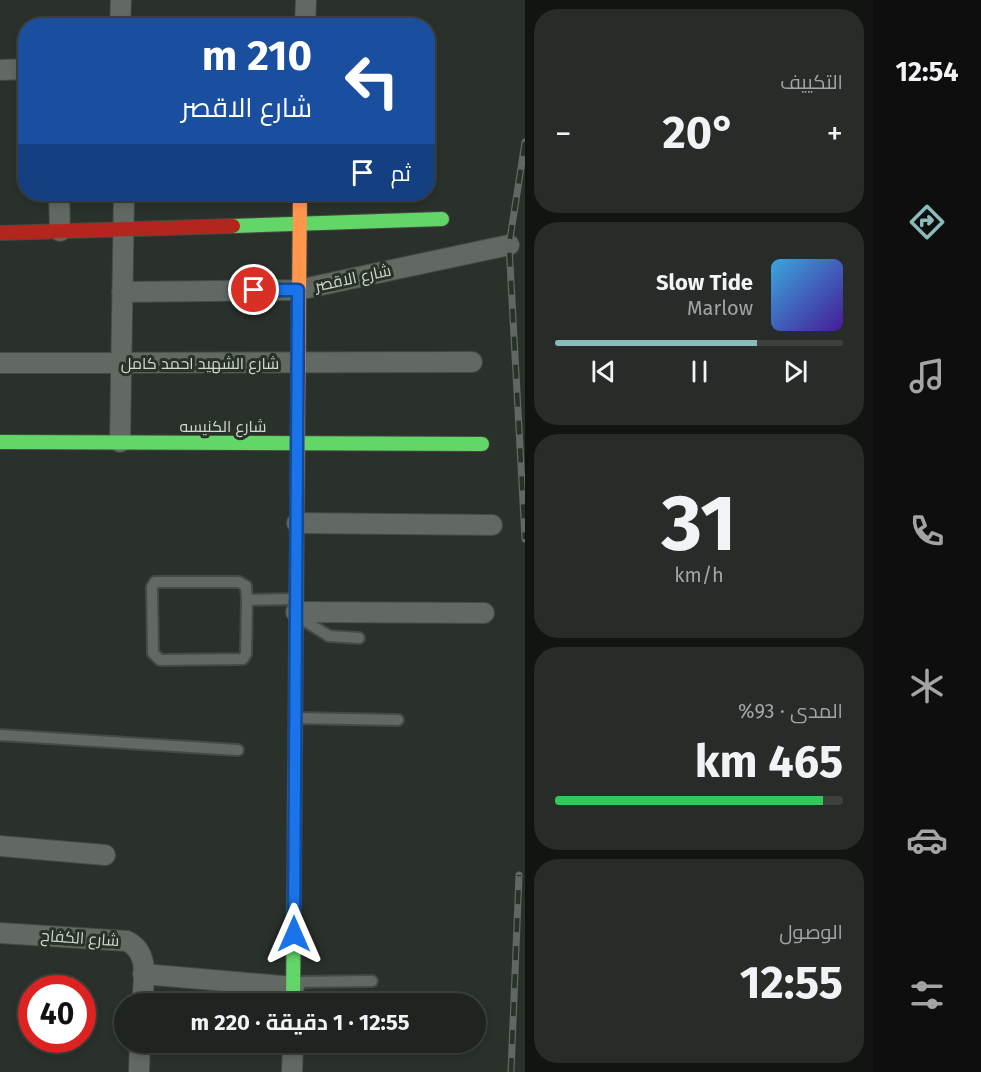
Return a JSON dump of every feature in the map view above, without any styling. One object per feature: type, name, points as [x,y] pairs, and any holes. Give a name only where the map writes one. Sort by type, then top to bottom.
[{"type":"street","points":[[121,18],[122,0]]},
{"type":"street","points":[[305,18],[306,0]]},
{"type":"street","points":[[0,70],[18,69]]},
{"type":"street","points":[[59,201],[60,231]]},
{"type":"street","points":[[120,442],[124,201]]},
{"type":"street","points":[[143,974],[294,991],[300,201]]},
{"type":"street","points":[[0,233],[442,219]]},
{"type":"street","name":"شارع الاقصر","points":[[122,292],[298,290],[509,245]]},
{"type":"street","name":"شارع الشهيد احمد كامل","points":[[0,363],[472,362]]},
{"type":"street","name":"شارع الكنيسه","points":[[0,442],[482,444]]},
{"type":"street","points":[[297,523],[492,525]]},
{"type":"street","points":[[296,608],[484,613]]},
{"type":"street","points":[[0,846],[105,855]]},
{"type":"street","name":"شارع الكفاح","points":[[0,933],[127,941],[142,955],[142,993]]},
{"type":"street","points":[[139,1072],[140,1053]]},
{"type":"street","points":[[292,1072],[293,1053]]},
{"type":"lane","points":[[155,582],[243,583],[247,589],[247,600],[246,654],[243,659],[160,660],[153,653],[152,587],[155,582]]},
{"type":"lane","points":[[247,600],[296,608],[329,636],[359,638]]},
{"type":"lane","points":[[295,718],[398,720]]},
{"type":"lane","points":[[0,735],[238,750]]},
{"type":"lane","points":[[294,991],[372,981]]},
{"type":"railway","points":[[525,142],[509,245],[525,539]]},
{"type":"railway","points":[[511,1072],[519,875]]},
{"type":"traffic: fast","points":[[233,226],[442,219]]},
{"type":"traffic: fast","points":[[0,442],[482,444]]},
{"type":"traffic: fast","points":[[293,993],[297,519]]},
{"type":"traffic: slow","points":[[297,519],[300,201]]},
{"type":"traffic: jam","points":[[0,233],[233,226]]},
{"type":"route","points":[[254,290],[298,290],[294,934]]}]
